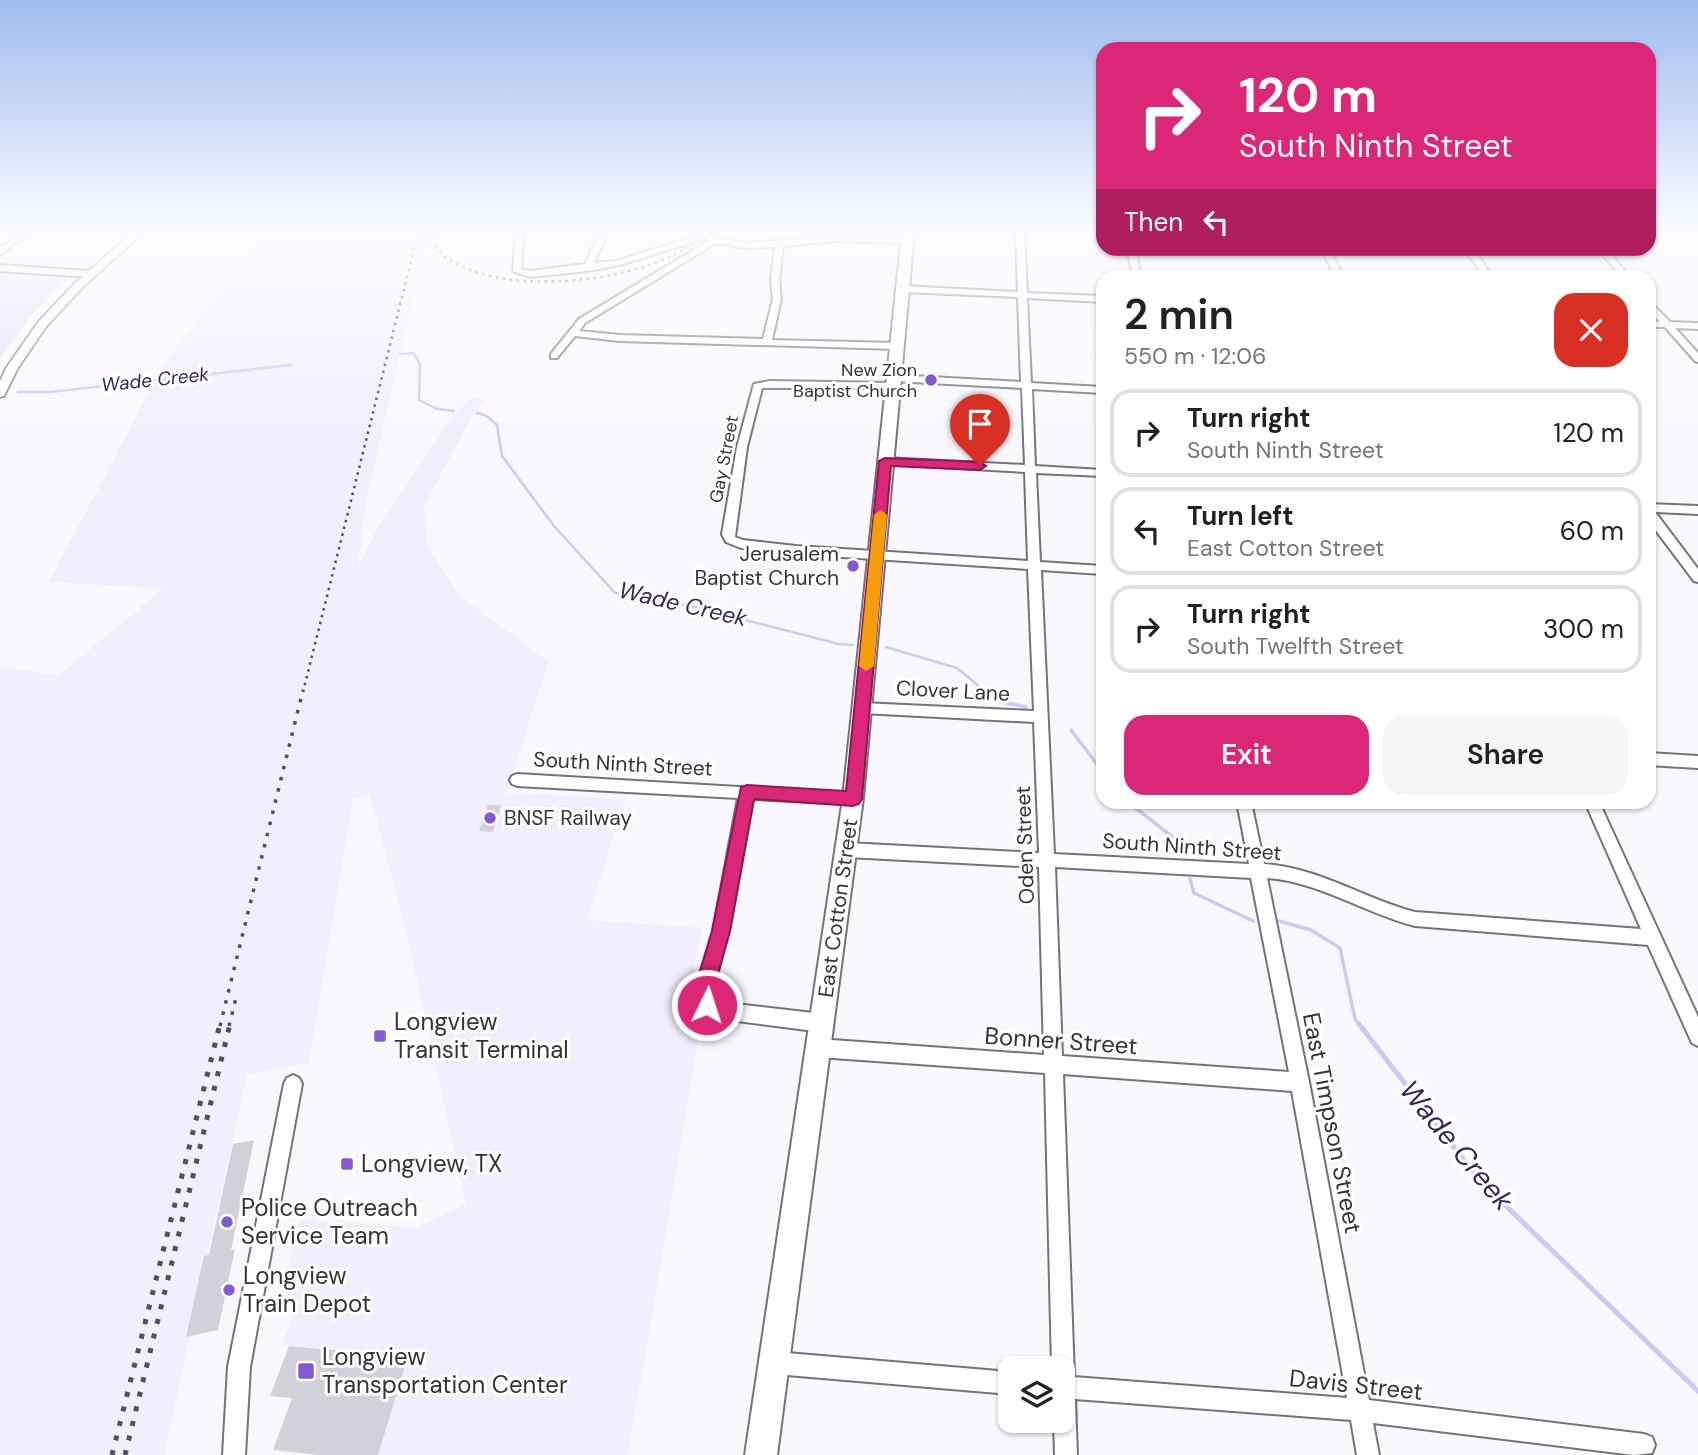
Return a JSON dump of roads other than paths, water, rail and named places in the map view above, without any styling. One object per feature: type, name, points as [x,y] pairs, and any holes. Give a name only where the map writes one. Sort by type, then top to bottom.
[{"type":"main road","name":"East Cotton Street","points":[[761,1455],[847,850],[901,301]]},
{"type":"street","points":[[0,393],[14,365],[41,324],[63,301]]},
{"type":"street","points":[[554,355],[582,321],[612,301]]},
{"type":"street","points":[[767,341],[776,301]]},
{"type":"street","name":"Oden Street","points":[[1023,301],[1047,860],[1062,1356]]},
{"type":"street","points":[[1656,312],[1698,359]]},
{"type":"street","points":[[1656,324],[1698,326]]},
{"type":"street","points":[[572,333],[615,338],[896,346]]},
{"type":"street","points":[[893,382],[1096,390]]},
{"type":"street","name":"Gay Street","points":[[877,554],[789,550],[731,541],[728,534],[742,447],[760,385],[893,382]]},
{"type":"street","points":[[885,461],[1096,472]]},
{"type":"street","points":[[1656,510],[1698,510]]},
{"type":"street","points":[[1656,521],[1698,578]]},
{"type":"street","points":[[877,554],[1096,570]]},
{"type":"street","name":"Clover Lane","points":[[862,708],[1041,717]]},
{"type":"street","points":[[1656,759],[1698,762]]},
{"type":"street","name":"South Ninth Street","points":[[517,780],[853,799]]},
{"type":"street","points":[[747,792],[721,931],[706,980],[704,1000],[714,1010],[822,1023]]},
{"type":"street","name":"East Timpson Street","points":[[1245,809],[1300,1082],[1368,1455]]},
{"type":"street","points":[[1595,809],[1698,1037]]},
{"type":"street","name":"South Ninth Street","points":[[847,850],[1258,871],[1303,877],[1379,909],[1415,919],[1653,938]]},
{"type":"street","name":"Bonner Street","points":[[818,1048],[1300,1082]]},
{"type":"street","points":[[234,1455],[239,1367],[293,1084]]},
{"type":"street","points":[[775,1363],[998,1382]]},
{"type":"street","name":"Davis Street","points":[[1075,1388],[1360,1410],[1644,1445]]},
{"type":"street","name":"Oden Street","points":[[1065,1433],[1066,1455]]},
{"type":"waterway","name":"Wade Creek","points":[[400,354],[414,353],[420,364],[419,400],[437,409],[454,411]]},
{"type":"waterway","name":"Wade Creek","points":[[18,392],[50,392],[291,365]]},
{"type":"waterway","name":"Wade Creek","points":[[477,413],[487,416],[497,425],[502,456],[554,526],[615,593],[691,606],[839,644],[853,645]]},
{"type":"waterway","name":"Wade Creek","points":[[886,647],[957,668],[986,692]]},
{"type":"waterway","name":"Wade Creek","points":[[984,690],[997,701],[1026,707]]},
{"type":"waterway","name":"Wade Creek","points":[[1071,730],[1096,763]]},
{"type":"waterway","name":"Wade Creek","points":[[1137,809],[1179,842],[1183,854]]},
{"type":"waterway","name":"Wade Creek","points":[[1190,879],[1194,893],[1253,921]]},
{"type":"waterway","name":"Wade Creek","points":[[1279,921],[1311,930],[1340,948],[1355,1019],[1360,1026]]},
{"type":"waterway","name":"Wade Creek","points":[[1359,1024],[1480,1181],[1698,1391]]},
{"type":"railway","points":[[303,692],[401,301]]},
{"type":"railway","points":[[220,1026],[303,690]]},
{"type":"railway","points":[[229,1026],[237,994]]},
{"type":"railway","points":[[112,1455],[220,1024]]},
{"type":"railway","points":[[125,1455],[230,1024]]},
{"type":"place","name":"New Zion Baptist Church","points":[[931,380]]},
{"type":"place","name":"Jerusalem Baptist Church","points":[[853,566]]},
{"type":"place","name":"BNSF Railway","points":[[490,818]]},
{"type":"place","name":"Longview Transit Terminal","points":[[380,1036]]},
{"type":"place","name":"Longview, TX","points":[[347,1164]]},
{"type":"place","name":"Police Outreach Service Team","points":[[227,1222]]},
{"type":"place","name":"Longview Train Depot","points":[[229,1290]]},
{"type":"place","name":"Longview Transportation Center","points":[[306,1371]]}]
